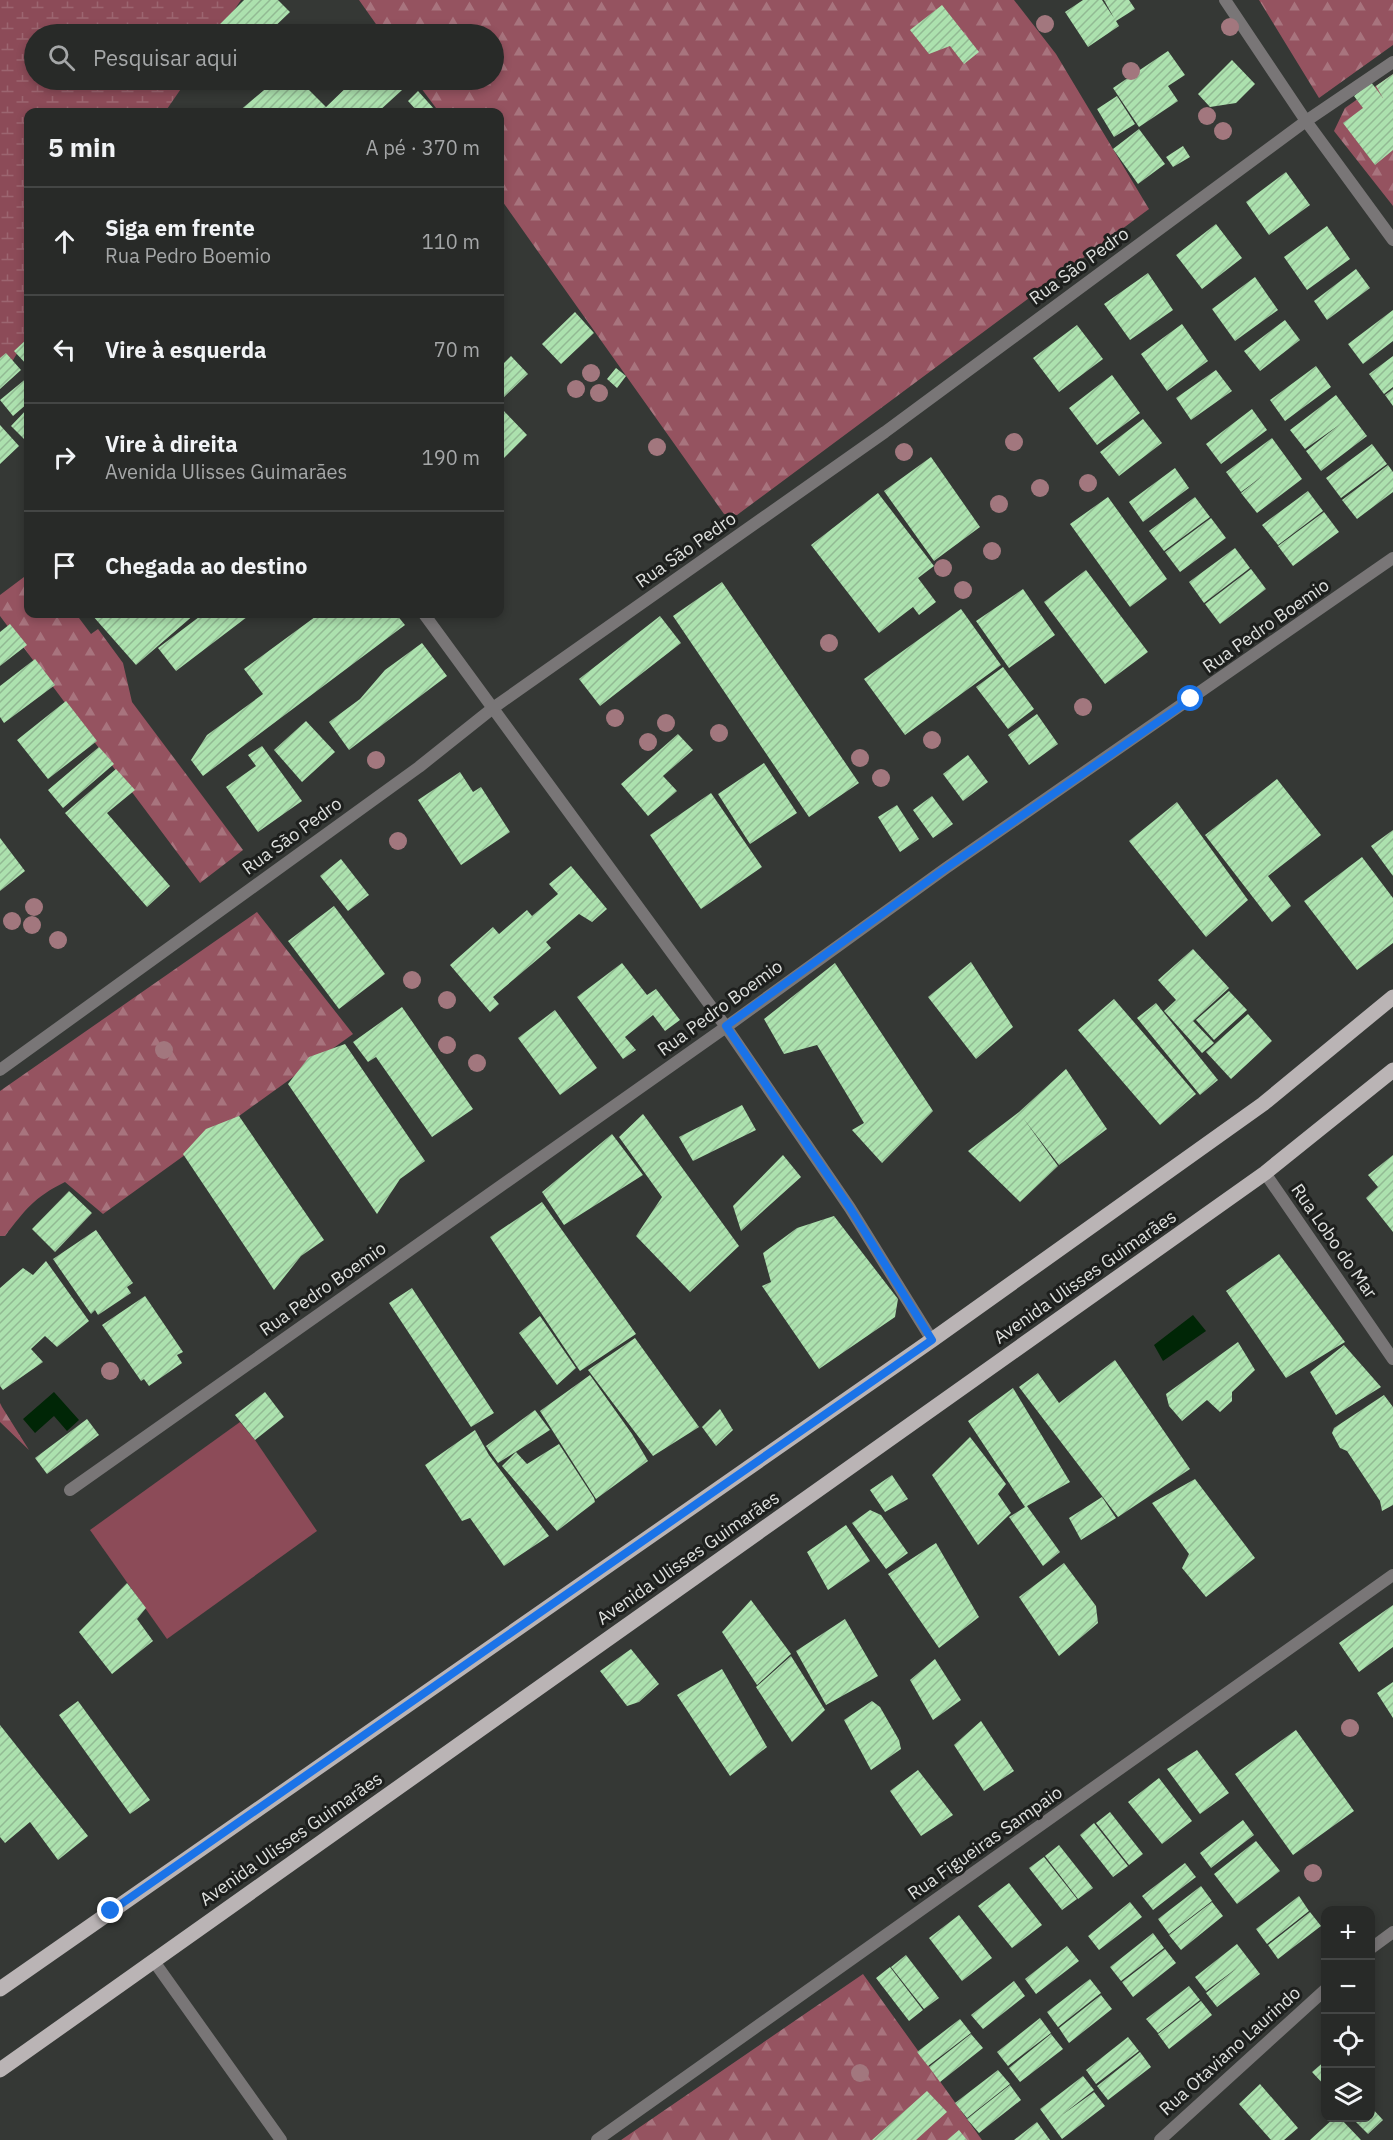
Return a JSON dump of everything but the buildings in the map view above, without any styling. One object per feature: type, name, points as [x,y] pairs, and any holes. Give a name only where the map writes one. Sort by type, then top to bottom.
[{"type":"main road","name":"Avenida Ulisses Guimarães","points":[[0,1989],[932,1340],[1263,1104],[1393,997]]},
{"type":"main road","name":"Avenida Ulisses Guimarães","points":[[0,2070],[1265,1173],[1393,1070]]},
{"type":"street","points":[[1225,0],[1305,122],[1393,240]]},
{"type":"street","name":"Rua São Pedro","points":[[0,1070],[419,766],[493,708],[885,432],[1305,122],[1393,62]]},
{"type":"street","name":"Rua Pedro Boemio","points":[[70,1490],[946,868],[1393,558]]},
{"type":"street","points":[[427,618],[726,1026],[850,1208],[932,1340]]},
{"type":"street","name":"Rua Lobo do Mar","points":[[1265,1173],[1393,1359]]},
{"type":"street","name":"Rua Figueiras Sampaio","points":[[597,2140],[1393,1575]]},
{"type":"street","points":[[1375,1946],[1393,1932]]},
{"type":"street","points":[[153,1960],[281,2140]]},
{"type":"street","name":"Rua Otaviano Laurindo","points":[[1160,2140],[1321,1994]]},
{"type":"green space","points":[[0,0],[241,0],[225,24],[24,24],[24,90],[180,90],[168,108],[24,108],[24,342],[0,382]]},
{"type":"green space","points":[[359,0],[1014,0],[1056,54],[1149,209],[737,515],[724,514],[504,204],[504,108],[436,108],[422,90],[504,90],[504,24],[376,24]]},
{"type":"green space","points":[[1259,0],[1393,0],[1393,45],[1319,98]]},
{"type":"green space","points":[[1393,74],[1393,206],[1334,131],[1345,108]]},
{"type":"green space","points":[[24,577],[24,618],[79,618],[91,634],[98,629],[123,663],[132,702],[243,850],[200,883],[0,616],[0,595]]},
{"type":"green space","points":[[257,912],[353,1034],[103,1214],[65,1182],[37,1199],[5,1236],[0,1236],[0,1091]]},
{"type":"green space","points":[[0,1403],[2,1407],[29,1450],[0,1422]]},
{"type":"green space","points":[[240,1422],[255,1440],[317,1531],[167,1639],[90,1530]]},
{"type":"green space","points":[[863,1974],[982,2140],[621,2140]]},
{"type":"shaded area","points":[[1193,1315],[1206,1331],[1163,1361],[1154,1345]]},
{"type":"shaded area","points":[[54,1392],[79,1420],[67,1431],[54,1416],[35,1433],[23,1419]]},
{"type":"route","points":[[111,1911],[932,1340],[850,1208],[726,1026],[946,868],[1191,699]]}]
